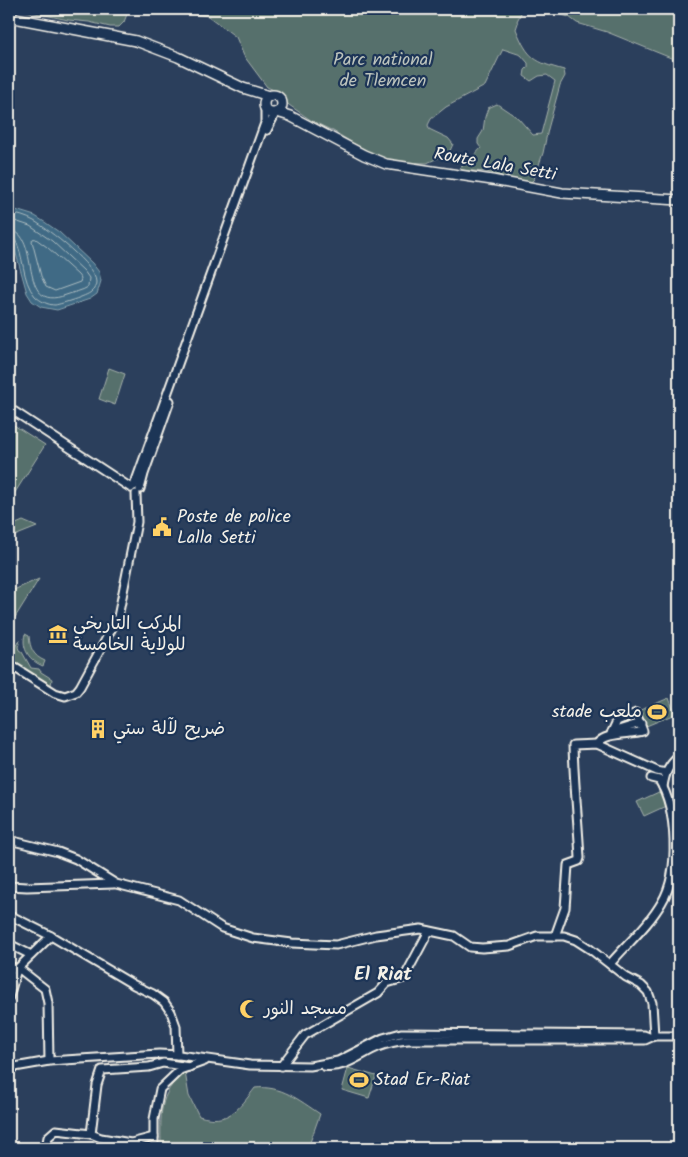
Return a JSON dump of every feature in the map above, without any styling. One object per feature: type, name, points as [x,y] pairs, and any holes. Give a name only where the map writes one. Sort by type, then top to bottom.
[{"type":"main road","points":[[9,17],[132,40],[178,57],[254,93],[276,96],[291,112],[315,129]]},
{"type":"main road","points":[[221,78],[258,100],[270,112],[286,114],[315,129]]},
{"type":"main road","points":[[265,107],[265,100],[269,96]]},
{"type":"main road","points":[[276,112],[280,108],[281,102]]},
{"type":"main road","name":"Route Lala Setti","points":[[315,129],[364,155],[386,164],[562,193],[679,200]]},
{"type":"street","points":[[9,664],[55,693],[65,696],[76,692],[100,653],[118,617],[128,575],[137,522],[135,489],[265,123],[265,107]]},
{"type":"street","points":[[135,489],[144,474],[268,127],[276,112]]},
{"type":"street","points":[[9,408],[135,489]]},
{"type":"street","points":[[597,744],[612,732],[640,720],[636,713],[617,721],[612,732]]},
{"type":"street","points":[[555,936],[565,908],[568,865],[578,861],[580,858],[573,744],[597,744],[657,771],[666,772]]},
{"type":"street","points":[[663,787],[666,772],[679,756]]},
{"type":"street","points":[[610,964],[662,902],[669,886],[673,864],[672,815],[659,780],[650,778]]},
{"type":"street","points":[[9,840],[58,852],[76,859],[116,884]]},
{"type":"street","points":[[9,886],[116,884],[179,900],[222,928],[253,938],[292,943],[336,945],[376,935],[420,929],[454,936],[470,947],[482,948],[509,946],[537,936],[555,936],[576,940],[626,977],[641,985],[648,992],[652,1003],[652,1037]]},
{"type":"street","points":[[9,915],[51,936],[164,1002],[171,1012],[176,1026],[178,1038],[177,1055]]},
{"type":"street","points":[[282,1066],[305,1035],[378,993],[387,983],[404,978],[429,931]]},
{"type":"street","points":[[9,997],[17,969],[51,936]]},
{"type":"street","points":[[9,944],[31,955]]},
{"type":"street","points":[[9,966],[22,971],[45,989],[48,1003],[49,1061]]},
{"type":"street","points":[[9,1068],[49,1061],[135,1054],[177,1055],[232,1063],[282,1066],[319,1064],[332,1067],[340,1066],[394,1041],[645,1040],[652,1037],[679,1036]]},
{"type":"street","points":[[154,1148],[154,1119],[160,1088],[180,1070],[213,1059]]},
{"type":"street","points":[[91,1134],[97,1085],[102,1070],[163,1064],[189,1067]]},
{"type":"street","points":[[46,1148],[48,1137],[56,1130],[91,1134],[101,1138],[131,1143],[154,1137]]},
{"type":"green space","points":[[17,9],[129,9],[124,22],[119,27],[110,27]]},
{"type":"green space","name":"Parc national de Tlemcen","points":[[156,9],[523,9],[517,21],[516,29],[524,47],[539,61],[564,70],[565,76],[560,85],[543,153],[534,179],[529,184],[487,172],[461,170],[460,168],[481,148],[478,144],[478,139],[483,131],[488,108],[497,104],[518,118],[533,135],[541,134],[555,81],[547,75],[539,76],[531,81],[524,76],[528,63],[521,55],[503,49],[485,86],[446,107],[431,119],[428,125],[429,129],[448,138],[453,144],[449,153],[427,163],[395,162],[375,155],[356,145],[312,121],[289,105],[276,91],[267,87],[244,56],[236,37],[208,16]]},
{"type":"green space","points":[[542,9],[679,9],[679,66],[671,58],[607,32],[577,23],[569,17]]},
{"type":"green space","points":[[109,368],[125,374],[115,405],[99,399]]},
{"type":"green space","points":[[9,422],[45,445],[9,502]]},
{"type":"green space","points":[[23,521],[37,527],[12,537],[9,536],[9,527]]},
{"type":"green space","points":[[39,579],[9,627],[9,592]]},
{"type":"green space","points":[[25,634],[29,636],[31,648],[35,654],[45,661],[43,666],[34,661],[28,654],[24,645]]},
{"type":"green space","points":[[20,640],[19,650],[31,668],[39,669],[52,679],[51,685],[10,660],[13,655],[10,653]]},
{"type":"green space","name":"stade ملعب","points":[[669,698],[675,714],[644,727],[638,711]]},
{"type":"green space","points":[[661,791],[668,805],[644,816],[637,802]]},
{"type":"green space","name":"Stad Er-Riat","points":[[348,1068],[376,1076],[369,1098],[342,1090]]},
{"type":"green space","points":[[185,1072],[189,1096],[199,1116],[209,1118],[225,1117],[238,1108],[255,1088],[281,1091],[297,1099],[320,1114],[308,1148],[161,1148],[162,1106],[169,1089]]},
{"type":"water","points":[[9,208],[35,216],[46,223],[59,232],[92,263],[99,272],[101,281],[97,294],[90,299],[57,310],[41,307],[32,301],[27,293],[15,250],[9,238]]},
{"type":"place","name":"Poste de police Lalla Setti","points":[[162,527]]},
{"type":"place","name":"المركب التاريخي للولاية الخامسة","points":[[58,634]]},
{"type":"place","name":"stade ملعب","points":[[657,712]]},
{"type":"place","name":"ضريح لآلة ستي","points":[[98,729]]},
{"type":"place","name":"مسجد النور","points":[[249,1009]]},
{"type":"place","name":"Stad Er-Riat","points":[[359,1080]]},
{"type":"district","name":"El Riat","points":[[383,975]]}]
